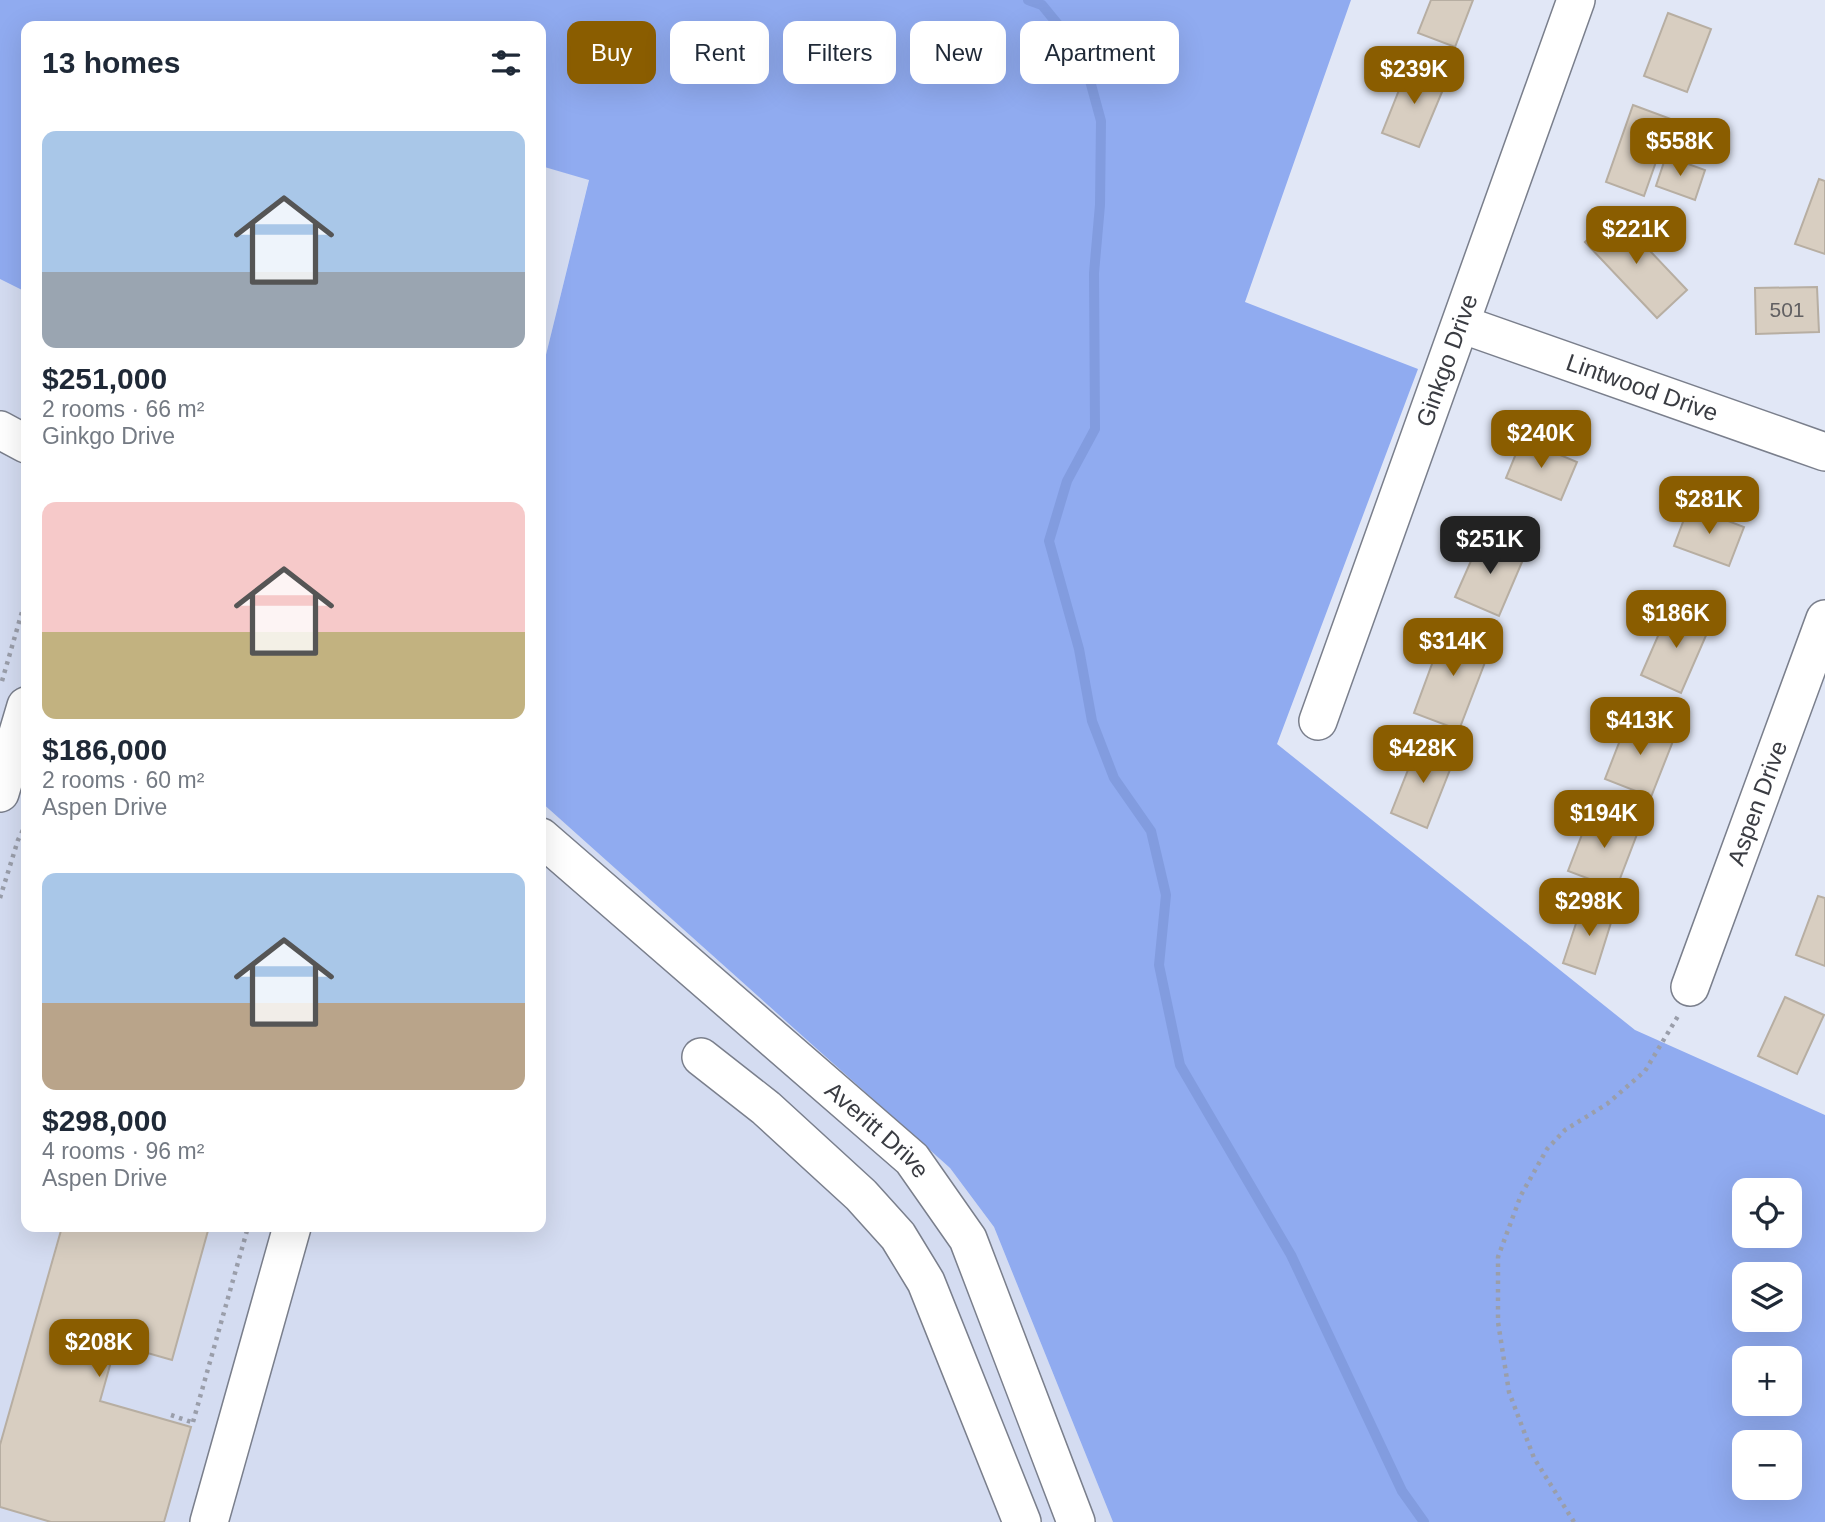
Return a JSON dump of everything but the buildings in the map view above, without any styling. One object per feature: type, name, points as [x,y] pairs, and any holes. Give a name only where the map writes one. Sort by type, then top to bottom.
[{"type":"street","name":"Ginkgo Drive","points":[[1318,721],[1576,0]]},
{"type":"street","name":"Lintwood Drive","points":[[1461,324],[1825,452]]},
{"type":"street","points":[[0,430],[21,441]]},
{"type":"street","name":"Aspen Drive","points":[[1690,987],[1825,619]]},
{"type":"street","points":[[0,793],[21,723]]},
{"type":"street","name":"Averitt Drive","points":[[546,841],[912,1159],[968,1239],[1076,1522]]},
{"type":"street","points":[[701,1057],[775,1116],[861,1195],[898,1236],[926,1282],[1022,1522]]},
{"type":"street","points":[[209,1522],[291,1232]]},
{"type":"path","points":[[0,687],[21,615]]},
{"type":"path","points":[[0,898],[21,834]]},
{"type":"path","points":[[1574,1522],[1534,1458],[1509,1392],[1498,1322],[1499,1257],[1521,1195],[1547,1149],[1565,1130],[1607,1104],[1645,1071],[1675,1024],[1690,987]]},
{"type":"path","points":[[193,1422],[247,1232]]},
{"type":"shaded area","points":[[0,0],[1351,0],[1245,302],[1418,369],[1277,744],[1635,1030],[1825,1115],[1825,1522],[1113,1522],[994,1227],[950,1168],[546,806],[546,355],[589,180],[546,167],[546,21],[21,21],[21,290],[0,279]]},
{"type":"shaded area","points":[[546,167],[589,179],[546,355]]},
{"type":"shaded area","points":[[0,279],[21,290],[21,1232],[546,1232],[546,806],[950,1168],[994,1227],[1113,1522],[0,1522]]},
{"type":"waterway","points":[[1028,0],[1042,5],[1083,55],[1101,121],[1100,205],[1094,273],[1095,429],[1067,481],[1049,541],[1079,649],[1092,721],[1114,778],[1151,831],[1166,895],[1159,965],[1180,1065],[1291,1255],[1402,1491],[1424,1522]]}]
